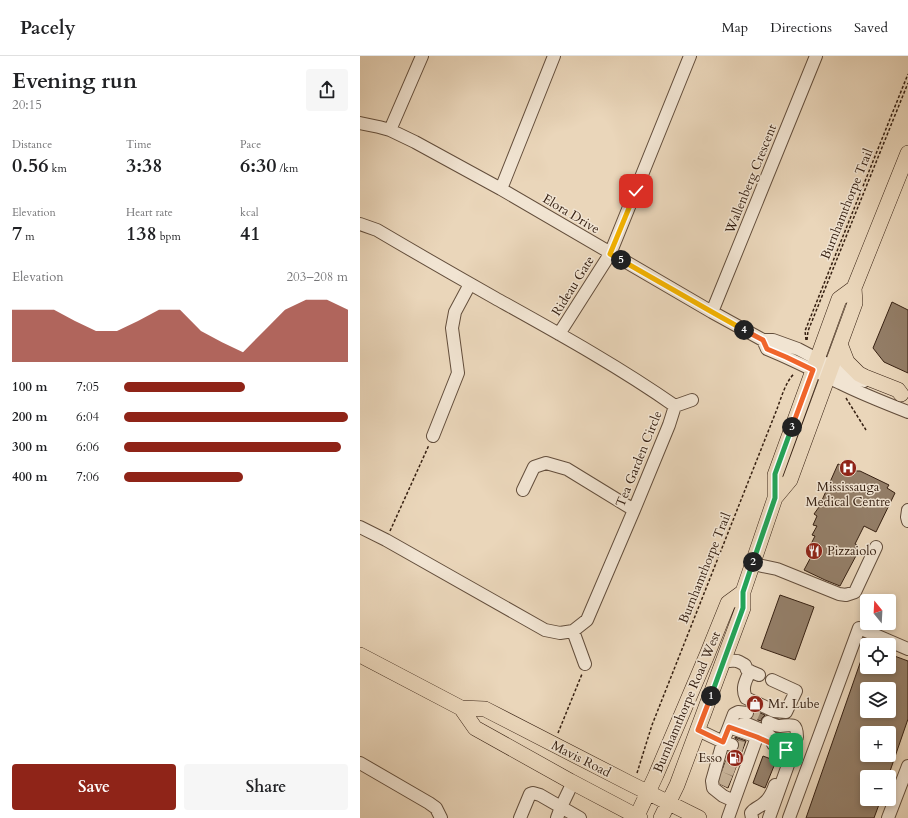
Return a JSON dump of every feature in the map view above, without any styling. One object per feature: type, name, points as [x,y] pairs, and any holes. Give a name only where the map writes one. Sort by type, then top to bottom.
[{"type":"main road","name":"Burnhamthorpe Road West","points":[[775,498],[790,480],[855,303],[854,288],[908,153]]},
{"type":"main road","name":"Burnhamthorpe Road West","points":[[661,818],[677,785],[727,661],[743,608],[743,592],[775,498],[775,474],[839,299],[854,288]]},
{"type":"main road","points":[[840,344],[847,362],[859,374],[898,390],[905,396]]},
{"type":"main road","name":"Burnhamthorpe Road West","points":[[638,817],[728,603],[743,592]]},
{"type":"main road","name":"Mavis Road","points":[[360,655],[461,708],[485,709],[699,818]]},
{"type":"main road","name":"Mavis Road","points":[[461,708],[475,728],[638,817]]},
{"type":"street","points":[[390,130],[422,56]]},
{"type":"street","points":[[501,189],[554,56]]},
{"type":"street","name":"Rideau Gate","points":[[559,334],[610,254],[690,56]]},
{"type":"street","name":"Wallenberg Crescent","points":[[712,312],[816,56]]},
{"type":"street","name":"Elora Drive","points":[[360,123],[390,130],[501,189],[610,254],[763,340],[767,349],[786,357],[815,365],[830,372]]},
{"type":"street","name":"Tea Garden Circle","points":[[360,224],[377,230],[559,334],[652,390],[674,406],[669,425],[587,620],[573,631]]},
{"type":"street","points":[[433,436],[458,373],[452,328],[455,312],[470,284]]},
{"type":"street","points":[[830,372],[863,381],[905,396]]},
{"type":"street","points":[[830,372],[884,403],[908,412]]},
{"type":"street","points":[[674,406],[692,400]]},
{"type":"street","points":[[523,490],[534,466],[546,463],[567,469],[634,510]]},
{"type":"street","points":[[908,510],[908,521]]},
{"type":"street","points":[[360,527],[386,540],[545,630],[560,633],[573,631],[586,664]]},
{"type":"street","points":[[753,564],[777,569],[839,594],[846,595],[855,592],[876,547]]},
{"type":"street","points":[[789,818],[859,628],[908,649]]},
{"type":"street","points":[[727,661],[732,668],[742,672],[752,672],[745,682],[743,689],[746,698],[774,711],[786,712],[796,691],[772,680]]},
{"type":"street","points":[[728,818],[734,801],[734,714],[738,712],[747,713]]},
{"type":"street","points":[[733,728],[745,723],[764,731],[778,741],[790,743],[797,736],[797,728],[791,724],[775,725],[768,722]]},
{"type":"street","points":[[733,728],[734,760]]},
{"type":"street","points":[[698,730],[734,760]]},
{"type":"street","points":[[734,760],[786,750],[788,765],[769,818]]},
{"type":"street","points":[[734,801],[723,796],[713,788],[712,781],[734,760],[775,752],[781,757],[781,764],[773,790],[765,803],[754,809],[751,813],[752,818]]},
{"type":"street","points":[[360,763],[429,803],[436,808],[441,818]]},
{"type":"street","points":[[888,818],[908,766]]},
{"type":"street","points":[[559,812],[573,782]]},
{"type":"street","points":[[520,818],[530,794],[533,793],[540,795],[559,812],[580,818]]},
{"type":"path","name":"Burnhamthorpe Trail","points":[[908,74],[805,331],[806,342],[808,332],[908,83]]},
{"type":"path","name":"Burnhamthorpe Trail","points":[[638,773],[652,725],[782,395],[790,377],[795,373]]},
{"type":"path","points":[[845,397],[866,430]]},
{"type":"path","points":[[386,540],[433,436]]},
{"type":"path","points":[[557,736],[586,664]]},
{"type":"building","points":[[892,302],[908,310],[908,373],[884,362],[873,348]]},
{"type":"building","points":[[838,464],[860,471],[889,485],[887,488],[895,493],[876,532],[864,526],[855,544],[857,545],[855,550],[858,552],[840,586],[804,570],[812,555],[810,554],[814,546],[811,544],[815,536],[812,535],[817,526],[813,525],[817,516],[814,514],[819,507]]},
{"type":"building","points":[[780,595],[814,607],[795,660],[761,648]]},
{"type":"building","points":[[896,657],[908,661],[908,719],[896,754],[896,726],[860,726],[860,762],[893,762],[890,770],[860,770],[860,806],[878,806],[874,818],[806,818],[860,663],[860,674],[896,674]]},
{"type":"building","points":[[754,710],[765,715],[761,721],[752,718]]},
{"type":"building","points":[[735,737],[746,741],[728,788],[720,784],[720,782],[724,765],[730,752],[734,752],[739,748],[738,740]]},
{"type":"building","points":[[763,756],[776,761],[765,788],[753,783]]},
{"type":"tunnel","points":[[747,713],[768,722]]},
{"type":"tunnel","points":[[732,745],[743,748]]},
{"type":"tunnel","points":[[728,755],[739,759]]},
{"type":"tunnel","points":[[724,766],[735,770]]},
{"type":"tunnel","points":[[719,777],[730,782]]},
{"type":"place","name":"Mississauga Medical Centre","points":[[848,468]]},
{"type":"place","name":"Pizzaiolo","points":[[814,551]]},
{"type":"place","name":"Mr. Lube","points":[[755,704]]},
{"type":"place","name":"Esso","points":[[735,758]]},
{"type":"route","points":[[636,191],[610,254],[763,340],[767,349],[813,370],[775,474],[775,498],[743,592],[743,608],[698,730],[723,742],[729,727],[757,737],[786,750]]}]
